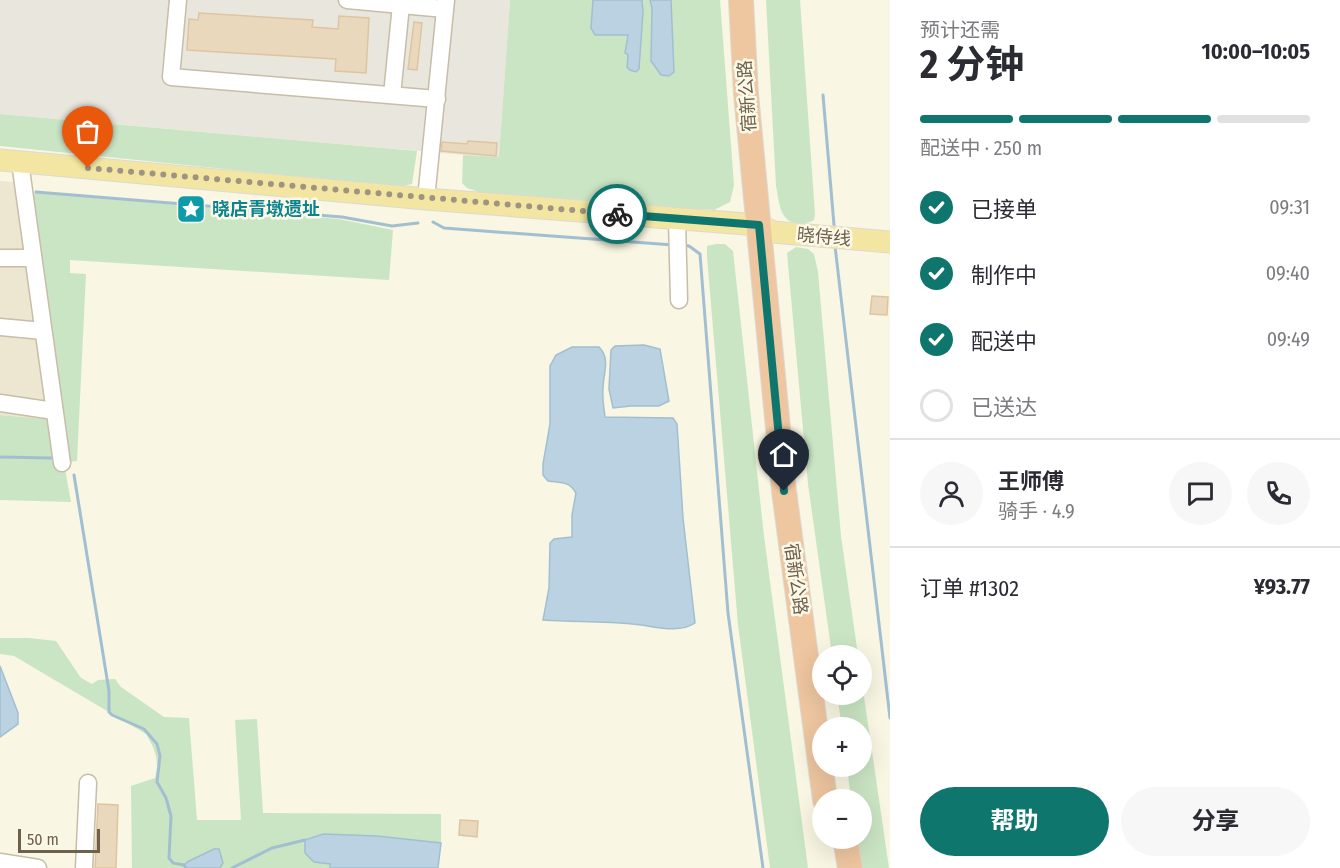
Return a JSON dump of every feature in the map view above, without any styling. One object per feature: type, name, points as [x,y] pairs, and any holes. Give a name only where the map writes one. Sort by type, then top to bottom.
[{"type":"highway","name":"宿新公路","points":[[741,0],[746,94],[766,229],[818,645]]},
{"type":"highway","name":"宿新公路","points":[[756,0],[766,229],[784,491],[824,789]]},
{"type":"highway","points":[[831,849],[834,868]]},
{"type":"highway","points":[[847,849],[850,868]]},
{"type":"main road","name":"晓侍线","points":[[10,161],[426,199],[677,219],[890,242]]},
{"type":"lane","points":[[178,0],[171,76],[437,99]]},
{"type":"lane","points":[[347,0],[401,5],[446,4],[426,199]]},
{"type":"lane","points":[[392,95],[401,5]]},
{"type":"lane","points":[[10,161],[33,258],[62,463]]},
{"type":"lane","points":[[677,219],[679,300]]},
{"type":"lane","points":[[0,258],[33,258]]},
{"type":"lane","points":[[0,327],[43,331]]},
{"type":"lane","points":[[0,403],[54,411]]},
{"type":"lane","points":[[84,868],[88,783]]},
{"type":"lane","points":[[0,862],[38,868]]},
{"type":"shaded area","points":[[0,0],[510,0],[499,158],[0,114]]},
{"type":"shaded area","points":[[0,181],[15,182],[56,420],[0,415]]},
{"type":"green space","points":[[510,0],[720,0],[734,185],[730,202],[714,210],[685,211],[482,193],[467,188],[462,183],[463,155],[499,157]]},
{"type":"green space","points":[[766,0],[800,0],[815,214],[814,220],[804,223],[795,223],[786,218],[776,186]]},
{"type":"green space","points":[[0,114],[417,151],[412,184],[399,187],[0,146]]},
{"type":"green space","points":[[28,192],[339,219],[393,230],[389,280],[70,260],[70,273],[86,274],[77,461],[67,462]]},
{"type":"green space","points":[[725,244],[733,251],[764,536],[808,868],[770,868],[738,625],[707,257],[707,246]]},
{"type":"green space","points":[[796,247],[808,249],[814,254],[818,272],[841,536],[857,645],[831,645],[808,484],[787,253]]},
{"type":"green space","points":[[0,415],[56,420],[71,502],[0,500]]},
{"type":"green space","points":[[0,638],[56,641],[81,678],[92,684],[98,680],[115,679],[121,687],[164,717],[189,718],[197,820],[241,820],[235,720],[257,719],[263,813],[441,814],[441,843],[377,836],[323,834],[314,862],[330,864],[330,868],[132,868],[131,786],[155,778],[156,772],[157,761],[146,734],[14,656],[0,654]]},
{"type":"green space","points":[[839,705],[865,705],[867,717],[840,717]]},
{"type":"green space","points":[[872,751],[889,868],[860,868],[857,849],[872,849],[872,789],[850,789],[848,777],[872,777]]},
{"type":"water","points":[[593,0],[642,0],[639,69],[636,72],[627,67],[628,55],[625,53],[628,35],[595,35],[591,28]]},
{"type":"water","points":[[650,0],[671,0],[674,72],[669,76],[661,75],[651,61],[652,8]]},
{"type":"water","points":[[644,345],[660,349],[669,401],[659,406],[613,408],[609,389],[611,350],[615,346]]},
{"type":"water","points":[[572,347],[599,347],[605,356],[603,403],[605,417],[673,418],[677,424],[683,518],[695,623],[688,627],[672,629],[621,623],[543,620],[549,588],[550,543],[554,539],[572,537],[572,515],[576,493],[567,484],[548,481],[543,475],[543,464],[550,424],[550,366],[556,355]]},
{"type":"water","points":[[0,666],[18,713],[18,724],[0,737]]},
{"type":"water","points":[[323,834],[377,836],[441,843],[438,868],[330,868],[330,864],[314,862],[305,853],[305,840]]},
{"type":"water","points":[[214,849],[219,849],[223,863],[220,868],[186,868],[184,865],[189,861]]},
{"type":"building","points":[[199,13],[313,20],[312,27],[338,29],[339,16],[369,18],[366,73],[335,71],[336,59],[187,50],[189,19],[198,20]]},
{"type":"building","points":[[414,22],[422,23],[417,70],[408,69]]},
{"type":"building","points":[[468,141],[497,143],[496,156],[441,151],[442,142],[467,144]]},
{"type":"building","points":[[872,296],[888,297],[887,315],[870,314]]},
{"type":"building","points":[[98,804],[118,805],[116,868],[95,868]]},
{"type":"building","points":[[460,820],[478,821],[477,837],[459,835]]},
{"type":"waterway","points":[[823,95],[834,225]]},
{"type":"waterway","points":[[36,192],[342,217],[392,226],[418,223]]},
{"type":"waterway","points":[[433,222],[444,228],[673,245]]},
{"type":"waterway","points":[[683,245],[689,246],[700,254],[728,613],[763,868]]},
{"type":"waterway","points":[[835,246],[890,718]]},
{"type":"waterway","points":[[0,457],[51,458]]},
{"type":"waterway","points":[[74,475],[109,691],[109,712],[144,729],[157,744],[160,756],[157,782],[166,798],[171,816],[169,858],[173,863],[184,865],[186,868]]},
{"type":"waterway","points":[[232,868],[272,848],[305,840]]},
{"type":"way so far","points":[[88,168],[617,214]]},
{"type":"place","name":"晓店青墩遗址","points":[[191,209]]},
{"type":"route","points":[[617,214],[759,225],[784,491]]}]
